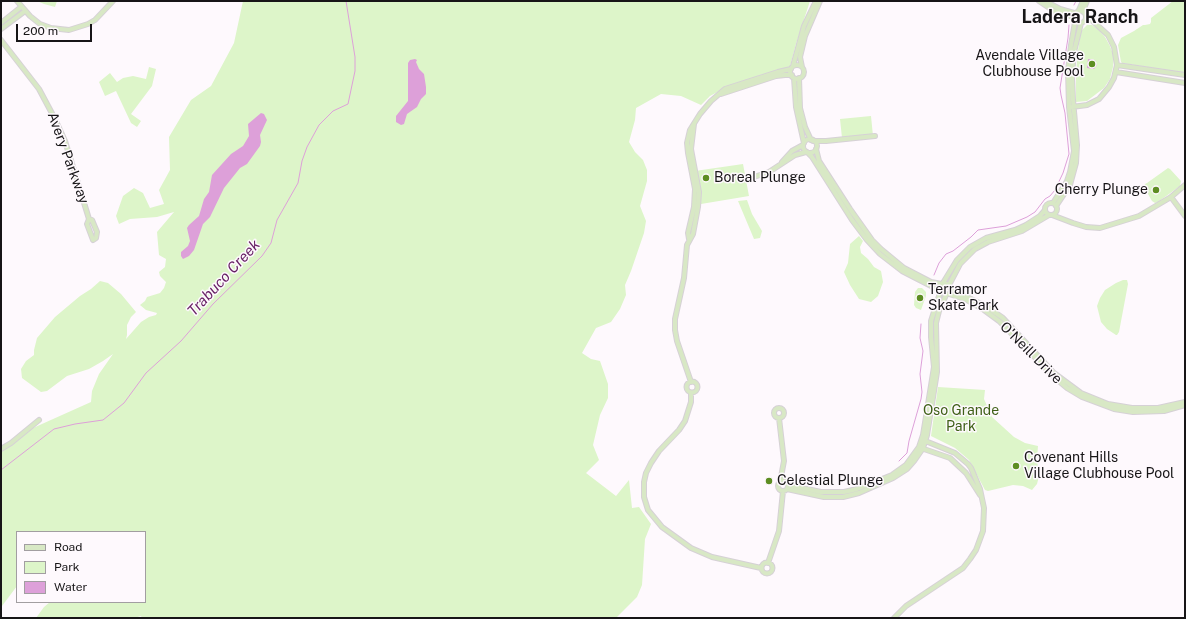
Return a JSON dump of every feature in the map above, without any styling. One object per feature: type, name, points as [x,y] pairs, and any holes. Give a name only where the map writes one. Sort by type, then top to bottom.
[{"type":"street","points":[[17,1],[21,7],[35,20],[46,26],[60,30],[69,30],[88,24],[95,20],[113,1]]},
{"type":"street","name":"O'Neill Drive","points":[[816,1],[804,26],[792,68],[796,107],[804,149],[867,240],[880,254],[902,271],[947,295],[972,303],[984,310],[999,321],[1054,377],[1067,388],[1082,397],[1114,409],[1133,412],[1164,411],[1185,404]]},
{"type":"street","name":"O'Neill Drive","points":[[820,1],[805,36],[800,57],[804,73],[800,78],[800,108],[805,127],[816,147],[819,161],[865,231],[876,244],[904,268],[931,282],[950,287],[987,307],[1003,318],[1054,373],[1081,393],[1108,404],[1132,408],[1158,408],[1185,404]]},
{"type":"street","points":[[1039,1],[1054,10],[1074,15],[1083,12]]},
{"type":"street","points":[[1045,1],[1074,15]]},
{"type":"street","points":[[1071,107],[1072,75],[1077,36],[1083,22],[1083,1]]},
{"type":"street","points":[[1083,12],[1087,1]]},
{"type":"street","points":[[1,23],[21,7]]},
{"type":"street","points":[[1,29],[25,11]]},
{"type":"street","points":[[1071,107],[1087,105],[1099,98],[1109,87],[1116,72],[1117,65],[1114,47],[1110,39],[1104,31],[1083,12]]},
{"type":"street","points":[[783,466],[778,486],[829,497],[859,493],[900,473],[914,461],[924,440],[937,372],[936,323],[939,311],[958,267],[969,255],[981,246],[996,239],[1022,231],[1051,215],[1055,206],[1070,185],[1076,163],[1077,145],[1071,107],[1068,71],[1075,22],[1074,15]]},
{"type":"street","points":[[1075,22],[1093,22]]},
{"type":"street","name":"Avery Parkway","points":[[1,40],[39,89],[50,107],[65,141],[89,218],[92,220],[97,232],[94,239],[87,224],[89,218]]},
{"type":"street","points":[[691,393],[696,391],[697,388],[695,383],[691,382],[677,341],[675,330],[677,305],[684,278],[687,245],[689,239],[688,233],[694,207],[695,189],[687,143],[690,130],[704,108],[725,89],[798,65],[802,66]]},
{"type":"street","points":[[1117,65],[1185,75]]},
{"type":"street","points":[[1116,72],[1185,82]]},
{"type":"street","points":[[721,94],[776,76],[793,76],[800,78]]},
{"type":"street","points":[[781,164],[792,151],[804,144],[807,140],[826,141],[875,136]]},
{"type":"street","points":[[748,179],[769,172],[794,155],[813,152],[816,147],[826,141]]},
{"type":"street","points":[[1045,210],[1051,215],[1073,223],[1086,227],[1100,228],[1139,216],[1171,197],[1185,185]]},
{"type":"street","points":[[1171,197],[1185,216]]},
{"type":"street","points":[[996,239],[998,236],[1013,231],[1041,215],[1045,210],[1047,203],[1055,206],[1064,219]]},
{"type":"street","points":[[924,440],[934,366],[931,337],[932,321],[939,291],[954,264],[970,247],[990,236],[1015,230]]},
{"type":"street","points":[[691,382],[688,383],[686,387],[691,393],[691,402],[685,421],[680,430],[660,451],[646,473],[644,482],[644,497],[648,510],[662,527],[691,548],[712,557],[761,568],[763,572],[770,573],[772,568],[768,563]]},
{"type":"street","points":[[761,568],[764,564],[768,563],[779,531],[785,487],[780,418]]},
{"type":"street","points":[[1,449],[39,420]]},
{"type":"street","points":[[894,618],[906,606],[960,570],[976,550],[983,531],[984,508],[980,488],[971,468],[955,453],[924,440]]},
{"type":"street","points":[[921,448],[950,458],[966,473],[981,498]]},
{"type":"street","points":[[966,473],[971,468]]},
{"type":"street","points":[[780,482],[785,487]]},
{"type":"green space","points":[[37,1],[57,1],[55,7]]},
{"type":"green space","points":[[243,1],[810,1],[789,70],[760,75],[727,87],[710,96],[701,105],[681,96],[661,94],[636,108],[635,120],[629,142],[635,152],[643,160],[647,170],[647,181],[640,206],[646,221],[644,233],[625,285],[626,295],[620,309],[611,322],[596,328],[582,353],[591,359],[600,361],[608,384],[608,398],[600,415],[593,445],[599,460],[586,473],[616,496],[629,480],[632,508],[639,507],[651,524],[645,539],[642,585],[637,597],[616,618],[142,618],[141,616],[134,618],[36,618],[49,603],[146,603],[146,531],[16,531],[16,587],[2,606],[1,611],[1,452],[33,428],[91,402],[92,391],[99,374],[113,354],[89,369],[67,376],[47,391],[41,392],[22,378],[21,369],[26,361],[34,355],[37,338],[55,317],[100,281],[108,283],[121,294],[136,312],[131,317],[127,325],[126,339],[141,322],[156,315],[157,313],[146,310],[140,305],[147,297],[160,293],[164,288],[166,282],[160,276],[159,272],[165,267],[166,259],[159,255],[157,232],[174,212],[157,217],[130,219],[119,224],[116,216],[123,196],[134,188],[143,193],[150,208],[164,204],[159,190],[170,170],[169,137],[191,100],[211,86],[234,43]]},
{"type":"green space","points":[[1173,1],[1185,1],[1185,73],[1122,63],[1118,45],[1121,38],[1143,25],[1150,24],[1151,18]]},
{"type":"green space","points":[[1087,25],[1092,25],[1105,37],[1114,57],[1113,67],[1110,79],[1104,88],[1087,101],[1076,102],[1078,50],[1081,31]]},
{"type":"green space","points":[[149,67],[156,69],[152,86],[131,114],[141,121],[137,127],[131,123],[116,91],[105,96],[99,82],[110,73],[117,82],[123,78],[133,76],[146,79]]},
{"type":"green space","points":[[871,116],[873,136],[842,138],[840,119]]},
{"type":"green space","points":[[743,164],[749,196],[701,204],[695,171]]},
{"type":"green space","points":[[1168,168],[1181,181],[1180,186],[1155,203],[1152,201],[1144,187],[1145,184]]},
{"type":"green space","points":[[747,200],[752,214],[762,231],[760,238],[754,239],[738,201]]},
{"type":"green space","points":[[859,236],[863,241],[860,247],[861,253],[874,267],[881,271],[883,282],[878,296],[871,302],[859,299],[844,272],[848,263],[850,244]]},
{"type":"green space","points":[[1123,280],[1127,280],[1128,284],[1119,332],[1116,335],[1107,329],[1101,322],[1097,306],[1105,290]]},
{"type":"green space","name":"Terramor Skate Park","points":[[918,288],[922,288],[926,292],[921,310],[916,308],[914,305],[915,292]]},
{"type":"green space","name":"Oso Grande Park","points":[[938,387],[985,390],[984,399],[992,417],[1014,437],[1025,443],[1038,446],[1037,459],[1039,476],[1037,484],[1032,490],[1023,486],[1013,485],[988,491],[985,490],[969,460],[955,448],[931,436]]},
{"type":"water","name":"Avendale Village Clubhouse Pool","points":[[1088,59],[1095,60],[1097,65],[1094,69],[1087,68]]},
{"type":"water","points":[[410,60],[417,60],[416,62],[419,69],[424,74],[426,94],[421,99],[417,107],[407,114],[404,124],[401,125],[396,122],[396,116],[408,101],[408,63]]},
{"type":"water","points":[[261,113],[264,114],[267,120],[260,135],[260,146],[247,164],[240,168],[224,188],[210,217],[203,224],[194,250],[189,256],[183,259],[181,252],[188,246],[190,241],[187,228],[199,216],[204,199],[209,192],[212,175],[231,154],[243,146],[249,136],[248,124]]},
{"type":"waterway","name":"Trabuco Creek","points":[[1,470],[54,429],[103,420],[124,403],[146,373],[181,341],[213,304],[262,256],[271,243],[277,220],[298,183],[302,161],[307,147],[319,125],[333,111],[348,104],[355,71],[355,57],[346,1]]},
{"type":"waterway","points":[[1074,5],[1076,1]]},
{"type":"waterway","points":[[934,275],[939,263],[946,254],[953,251],[978,230],[1006,226],[1027,217],[1035,212],[1045,199],[1055,190],[1063,173],[1069,154],[1065,113],[1060,88],[1069,25]]},
{"type":"waterway","points":[[899,461],[907,453],[921,399],[922,392],[920,374],[923,351],[920,338],[921,324]]},
{"type":"place","name":"Avendale Village Clubhouse Pool","points":[[1092,64]]},
{"type":"place","name":"Boreal Plunge","points":[[706,178]]},
{"type":"place","name":"Cherry Plunge","points":[[1156,190]]},
{"type":"place","name":"Terramor Skate Park","points":[[920,298]]},
{"type":"place","name":"Covenant Hills Village Clubhouse Pool","points":[[1016,466]]},
{"type":"place","name":"Celestial Plunge","points":[[769,481]]},
{"type":"district","name":"Ladera Ranch","points":[[1080,17]]}]
